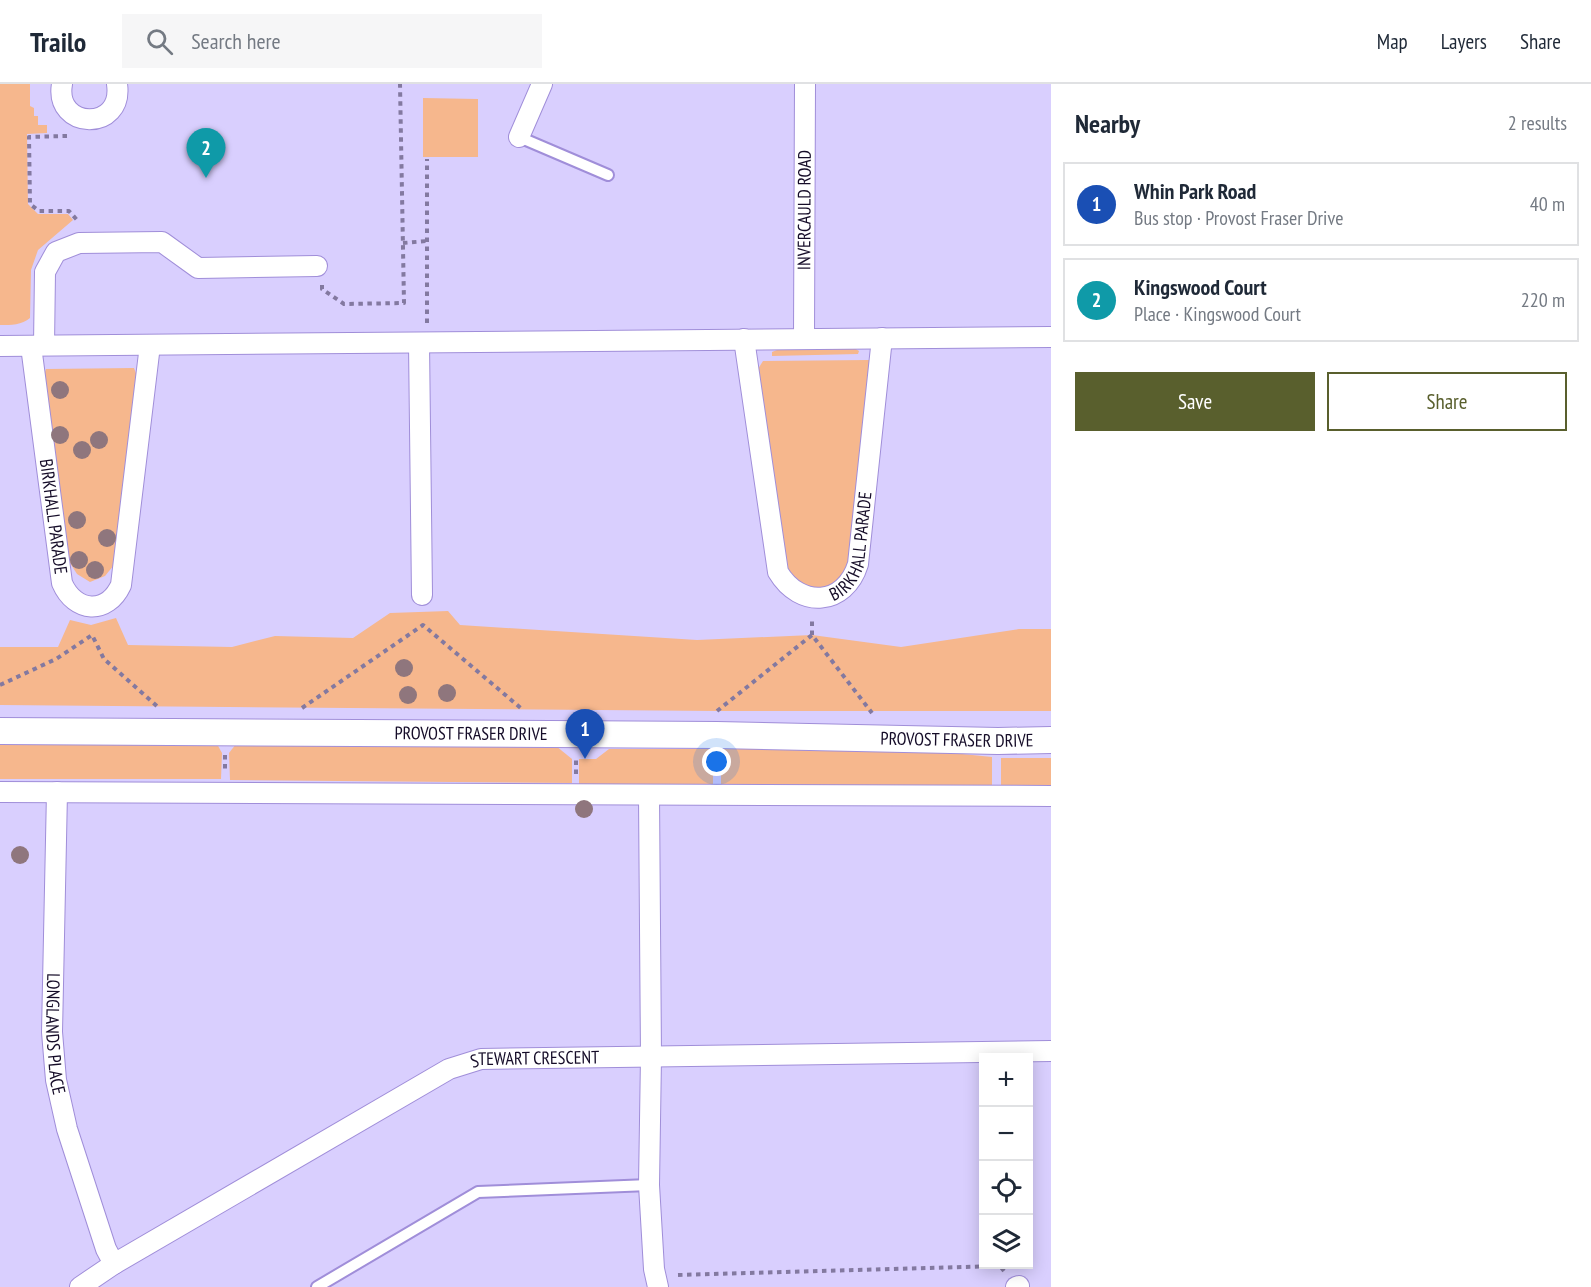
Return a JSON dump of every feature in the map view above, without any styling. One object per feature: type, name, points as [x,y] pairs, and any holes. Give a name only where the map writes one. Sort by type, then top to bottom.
[{"type":"street","points":[[62,84],[62,100],[67,109],[74,116],[93,120],[111,110],[116,102],[117,84]]},
{"type":"street","points":[[519,137],[542,84]]},
{"type":"street","name":"INVERCAULD ROAD","points":[[804,338],[805,84]]},
{"type":"street","name":"BIRKHALL PARADE","points":[[150,345],[121,585],[117,594],[110,601],[100,605],[81,604],[72,599],[62,583],[38,345],[45,272],[56,252],[79,243],[162,242],[198,268],[319,272]]},
{"type":"street","points":[[422,595],[423,334]]},
{"type":"street","points":[[0,346],[150,345],[423,334],[744,339],[1051,337]]},
{"type":"street","name":"BIRKHALL PARADE","points":[[744,339],[778,573],[792,590],[813,598],[833,595],[842,590],[855,574],[858,564],[882,338]]},
{"type":"street","name":"PROVOST FRASER DRIVE","points":[[0,731],[717,735],[1051,740]]},
{"type":"street","points":[[0,792],[1051,796]]},
{"type":"street","name":"LONGLANDS PLACE","points":[[57,792],[52,1032],[56,1080],[67,1129],[106,1249],[114,1264]]},
{"type":"street","points":[[649,795],[651,1057],[649,1185],[657,1281]]},
{"type":"street","name":"STEWART CRESCENT","points":[[80,1287],[114,1264],[449,1069],[481,1059],[1051,1052]]},
{"type":"lane","points":[[519,137],[608,175]]},
{"type":"lane","points":[[317,1287],[478,1192],[649,1185]]},
{"type":"path","points":[[319,272],[322,289],[344,304],[404,303],[400,84]]},
{"type":"path","points":[[77,220],[69,211],[39,211],[30,204],[29,137],[84,136],[84,119]]},
{"type":"path","points":[[423,334],[427,241],[427,159]]},
{"type":"path","points":[[403,243],[427,241]]},
{"type":"path","points":[[812,612],[812,635],[873,714]]},
{"type":"path","points":[[302,711],[302,708],[423,625],[525,713]]},
{"type":"path","points":[[0,686],[56,659],[92,635],[104,659],[159,708],[159,711]]},
{"type":"path","points":[[717,715],[717,711],[812,635]]},
{"type":"path","points":[[225,748],[225,783]]},
{"type":"path","points":[[576,748],[576,784]]},
{"type":"path","points":[[717,750],[717,784]]},
{"type":"path","points":[[657,1281],[1000,1266],[1017,1287]]},
{"type":"shaded area","points":[[0,84],[30,84],[30,106],[34,108],[34,116],[38,116],[38,125],[47,125],[47,133],[27,134],[28,204],[38,214],[68,214],[73,220],[38,250],[31,270],[30,318],[8,325],[0,325]]},
{"type":"shaded area","points":[[423,98],[478,99],[478,157],[423,157]]},
{"type":"shaded area","points":[[854,348],[859,351],[858,354],[772,356],[772,352],[777,350]]},
{"type":"shaded area","points":[[869,360],[871,367],[850,564],[835,585],[823,589],[809,589],[787,573],[782,559],[758,369],[763,361]]},
{"type":"shaded area","points":[[134,368],[137,376],[114,565],[105,576],[90,582],[77,574],[70,563],[44,375],[46,369]]},
{"type":"shaded area","points":[[448,611],[460,625],[697,640],[812,635],[901,647],[1019,629],[1051,629],[1051,711],[717,711],[0,705],[0,647],[58,647],[70,620],[91,625],[116,618],[128,645],[232,647],[275,636],[353,638],[390,613]]},
{"type":"shaded area","points":[[0,744],[217,744],[222,753],[221,779],[0,779]]},
{"type":"shaded area","points":[[236,744],[556,746],[572,759],[572,783],[230,780],[229,753]]},
{"type":"shaded area","points":[[609,749],[713,749],[713,785],[579,784],[579,759],[596,759]]},
{"type":"shaded area","points":[[721,749],[913,749],[992,757],[992,787],[721,784]]},
{"type":"shaded area","points":[[1001,758],[1051,758],[1051,787],[1001,786]]},
{"type":"place","name":"Kingswood Court","points":[[206,178]]},
{"type":"place","name":"Whin Park Road","points":[[585,759]]}]
